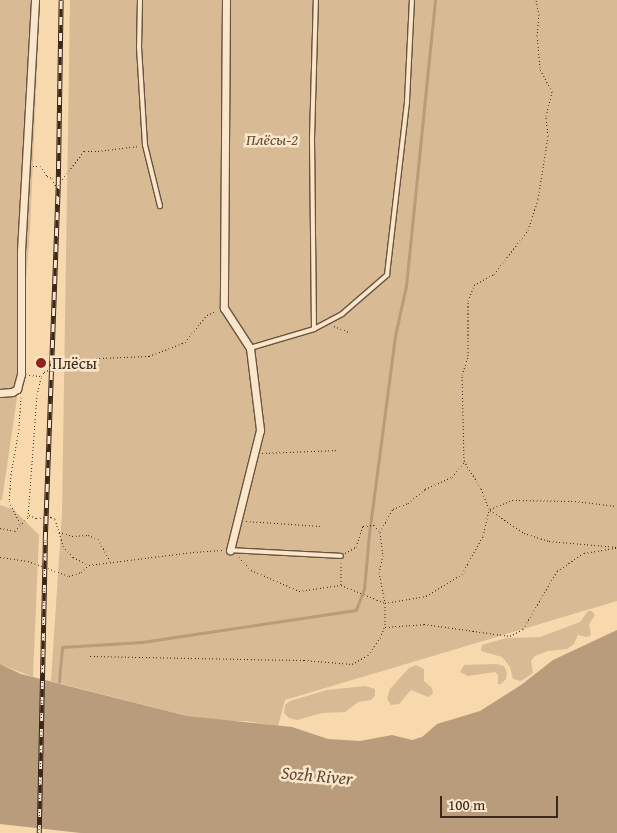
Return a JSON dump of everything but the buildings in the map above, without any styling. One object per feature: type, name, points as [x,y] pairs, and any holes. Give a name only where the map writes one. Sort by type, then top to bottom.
[{"type":"street","points":[[0,393],[12,392],[17,389],[21,374],[21,251],[35,0]]},
{"type":"street","points":[[226,0],[224,308],[250,348],[260,430],[230,550]]},
{"type":"lane","points":[[140,0],[139,47],[145,145],[160,206]]},
{"type":"lane","points":[[314,329],[312,139],[316,0]]},
{"type":"lane","points":[[250,348],[314,329],[326,323],[342,314],[388,274],[407,101],[412,0]]},
{"type":"lane","points":[[230,550],[341,556]]},
{"type":"path","points":[[0,557],[28,561],[69,576],[81,572],[89,565],[193,552],[230,550],[251,570],[298,591],[341,585],[385,603],[426,596],[462,574],[483,536],[489,509],[482,488],[464,461],[462,375],[468,356],[468,301],[474,285],[494,274],[528,230],[538,199],[547,145],[546,116],[552,92],[540,68],[537,36],[539,15],[536,0]]},
{"type":"path","points":[[26,166],[40,166],[47,176],[52,178],[55,185],[58,185],[84,150],[98,151],[115,147],[145,145]]},
{"type":"path","points":[[0,528],[15,531],[21,526],[28,514],[36,404],[41,376],[44,372],[75,359],[149,356],[185,342],[207,315],[224,308]]},
{"type":"path","points":[[326,323],[349,332]]},
{"type":"path","points":[[21,374],[41,376]]},
{"type":"path","points":[[17,389],[21,397],[20,429],[11,474],[9,501],[21,526]]},
{"type":"path","points":[[254,453],[339,450]]},
{"type":"path","points":[[380,532],[393,509],[408,503],[425,489],[452,478],[464,461]]},
{"type":"path","points":[[489,509],[512,500],[575,501],[617,506]]},
{"type":"path","points":[[489,509],[524,533],[550,542],[617,547]]},
{"type":"path","points":[[28,514],[55,519],[63,546],[73,557],[89,565]]},
{"type":"path","points":[[39,833],[45,518]]},
{"type":"path","points":[[237,520],[320,526]]},
{"type":"path","points":[[90,656],[304,660],[352,664],[368,655],[385,627],[385,603],[379,572],[383,555],[380,532],[374,525],[364,526],[356,547],[341,556],[341,585]]},
{"type":"path","points":[[58,532],[72,536],[88,535],[98,539],[110,562]]},
{"type":"path","points":[[385,627],[424,624],[510,636],[522,629],[557,572],[584,553],[617,547]]},
{"type":"green space","points":[[0,0],[40,0],[30,229],[17,398],[2,500],[0,500]]},
{"type":"green space","name":"Плёсы-2","points":[[70,0],[617,0],[617,601],[285,700],[278,726],[187,716],[51,681],[62,513]]},
{"type":"green space","points":[[0,505],[13,509],[39,535],[33,677],[0,664]]},
{"type":"green space","points":[[588,611],[592,611],[595,615],[589,624],[591,635],[587,637],[578,635],[574,644],[567,649],[548,651],[535,656],[531,661],[533,673],[521,681],[513,679],[510,667],[502,657],[481,651],[482,645],[506,638],[540,637],[580,622]]},
{"type":"green space","points":[[496,664],[504,666],[507,673],[506,679],[501,684],[498,684],[498,675],[495,672],[468,676],[460,672],[464,665]]},
{"type":"green space","points":[[416,665],[424,669],[424,681],[432,688],[433,694],[428,697],[411,690],[399,704],[391,705],[387,699],[390,689],[409,668]]},
{"type":"green space","points":[[365,686],[375,689],[375,696],[371,700],[358,702],[345,712],[322,713],[297,720],[289,718],[284,713],[285,705],[290,701],[327,690]]},
{"type":"water","name":"Sozh River","points":[[617,630],[617,833],[81,833],[0,824],[0,664],[21,674],[187,716],[292,727],[328,739],[360,741],[392,735],[412,740],[422,737],[437,724],[480,711],[521,685],[553,660]]},
{"type":"waterway","points":[[59,682],[62,647],[142,642],[356,610],[364,589],[369,534],[395,336],[406,286],[435,0]]},
{"type":"railway","points":[[39,833],[45,540],[58,185],[61,0]]},
{"type":"place","name":"Плёсы","points":[[41,363]]}]
